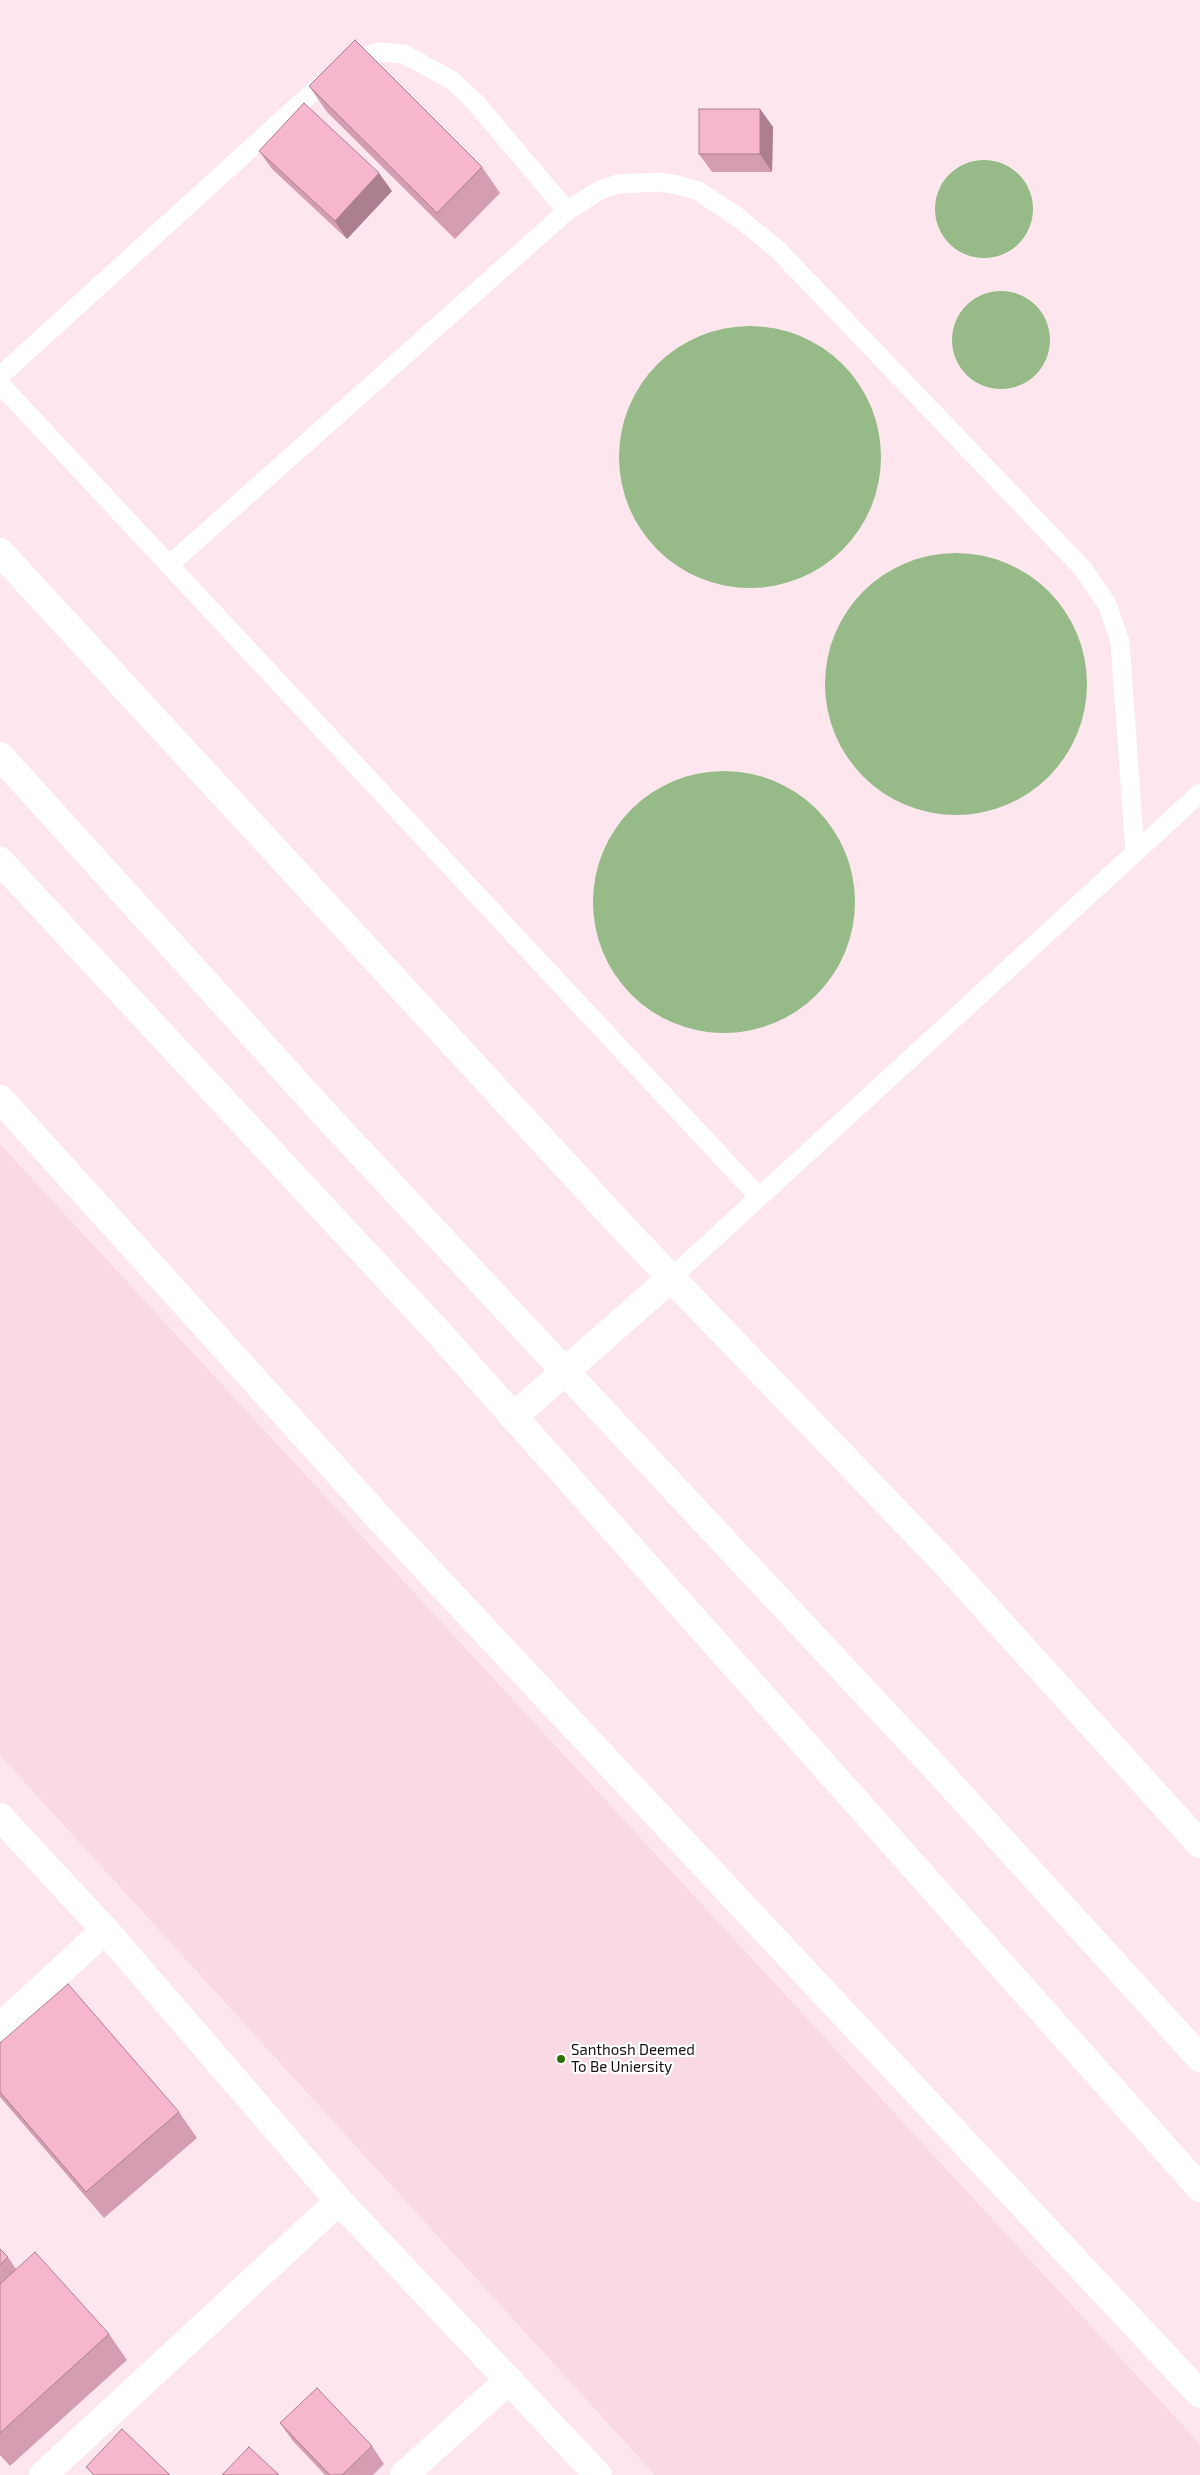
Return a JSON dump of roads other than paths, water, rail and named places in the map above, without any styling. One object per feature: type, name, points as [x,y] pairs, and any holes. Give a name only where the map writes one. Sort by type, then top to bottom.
[{"type":"street","points":[[0,552],[671,1278],[950,1568],[1200,1844]]},
{"type":"street","points":[[0,756],[331,1121],[932,1763],[1200,2058]]},
{"type":"street","points":[[0,861],[440,1334],[1200,2188]]},
{"type":"street","points":[[0,1099],[382,1522],[1200,2394]]},
{"type":"street","points":[[513,1417],[671,1278]]},
{"type":"street","points":[[0,1817],[105,1930],[339,2201],[598,2475]]},
{"type":"street","points":[[0,2027],[105,1930]]},
{"type":"street","points":[[43,2475],[339,2201]]},
{"type":"street","points":[[404,2475],[509,2380]]},
{"type":"lane","points":[[0,376],[316,88],[354,61],[380,52],[404,54],[454,82],[475,102],[567,210]]},
{"type":"lane","points":[[169,565],[567,210],[600,190],[618,184],[660,182],[698,191],[739,218],[778,250],[1083,569],[1108,604],[1120,642],[1134,853]]},
{"type":"lane","points":[[0,384],[760,1197]]},
{"type":"lane","points":[[671,1278],[1194,798]]},
{"type":"place","name":"Santhosh Deemed To Be Uniersity","points":[[561,2059]]}]
